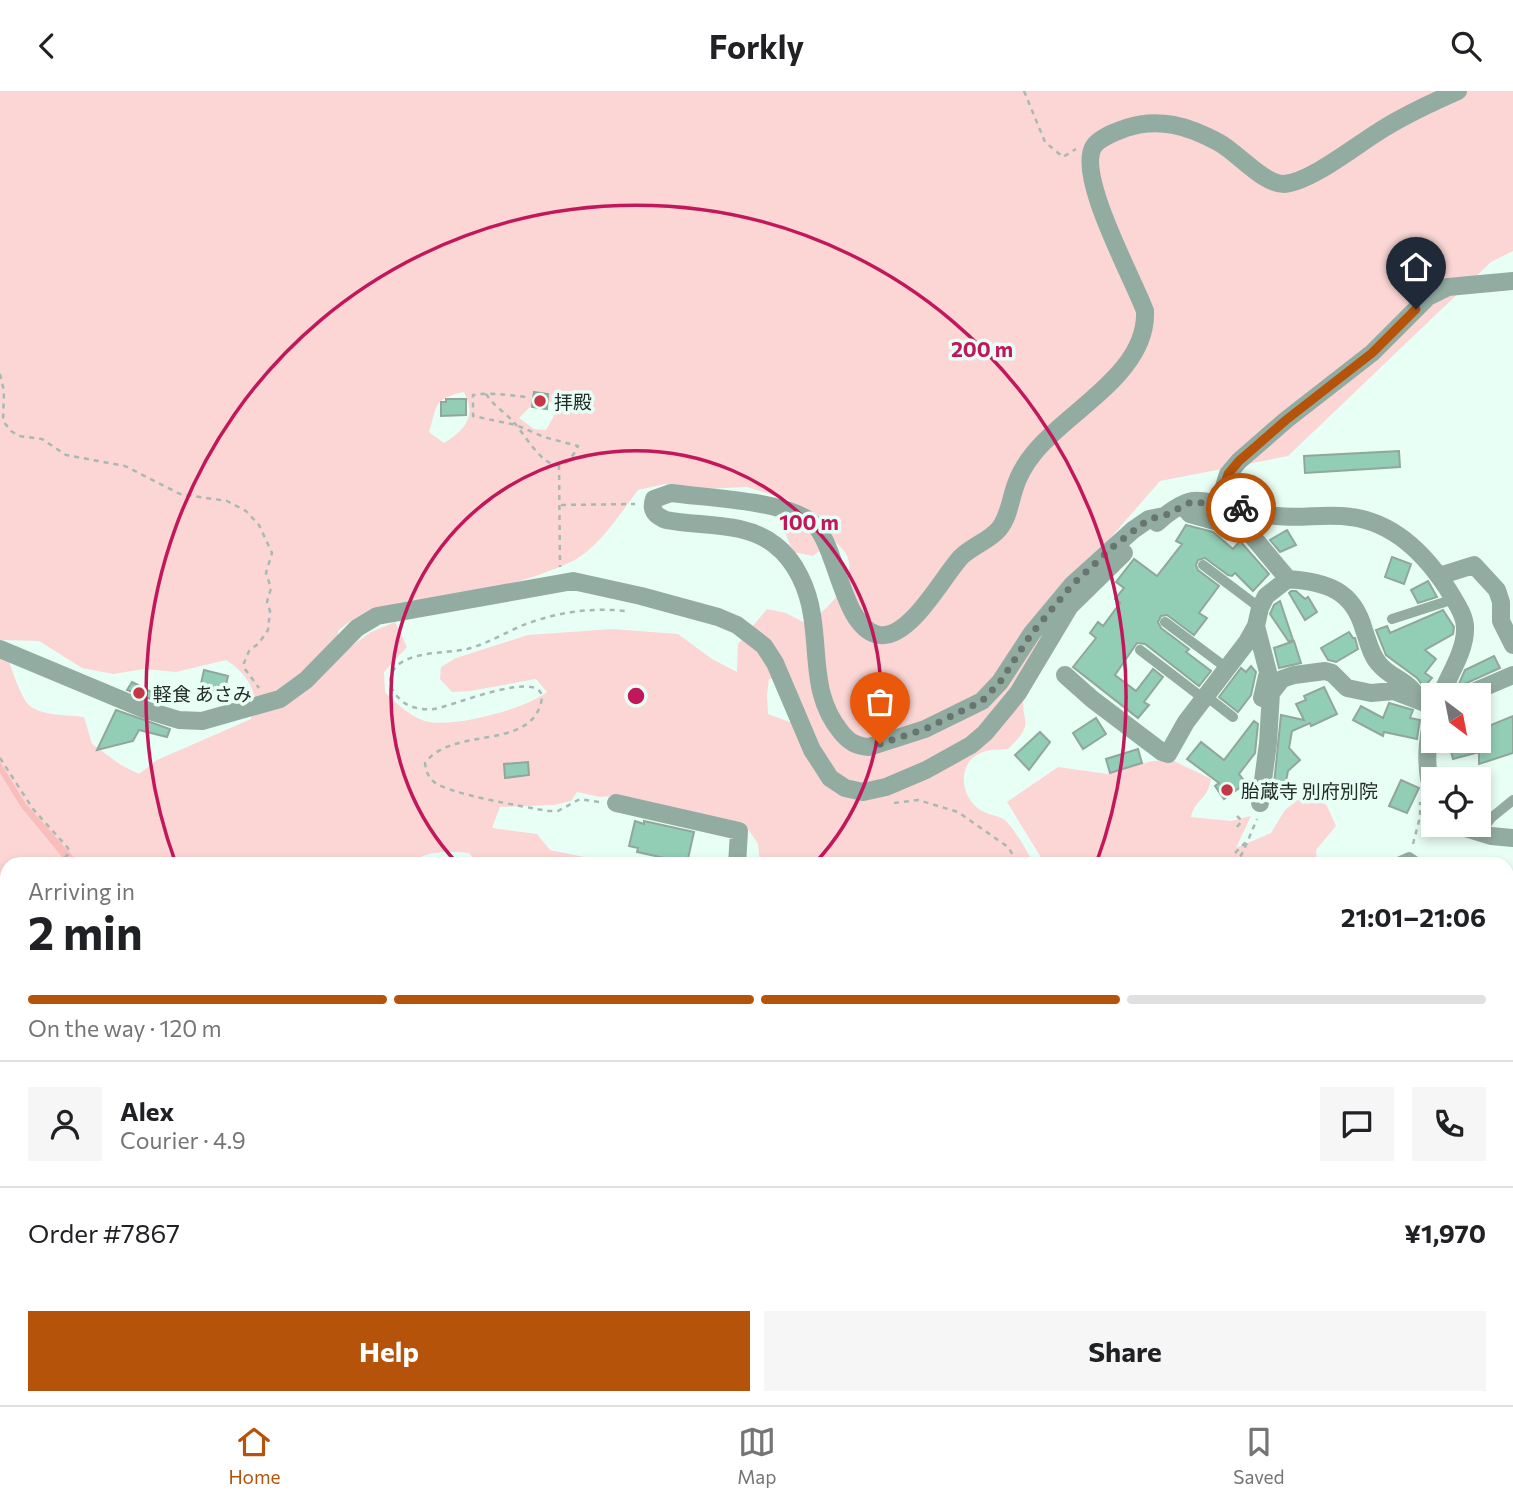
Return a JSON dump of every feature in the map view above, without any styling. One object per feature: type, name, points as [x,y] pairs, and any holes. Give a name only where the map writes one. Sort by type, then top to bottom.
[{"type":"street","points":[[1164,516],[1149,519],[1133,530],[1079,578],[1042,620],[1000,682],[982,701],[925,729],[869,747],[860,746],[846,737],[824,705],[808,597],[800,577],[784,553],[775,544],[752,533],[727,527],[666,520],[658,517],[652,504],[660,495],[670,493],[763,506],[804,517],[812,522],[822,535],[846,598],[864,625],[881,635],[900,629],[934,593],[963,555],[999,529],[1018,480],[1034,453],[1052,433],[1107,386],[1120,372],[1140,339],[1145,321],[1144,311],[1096,197],[1090,158],[1093,146],[1118,131],[1160,121],[1190,128],[1219,142],[1259,174],[1272,182],[1284,184],[1300,180],[1317,171],[1406,115],[1458,91]]},
{"type":"street","points":[[1251,514],[1225,495],[1224,487],[1228,474],[1286,420],[1372,353],[1428,297],[1448,287],[1513,281]]},
{"type":"street","points":[[0,649],[146,709],[179,720],[202,721],[280,699],[306,680],[357,628],[377,617],[572,581],[718,617],[754,636],[775,663],[812,750],[830,778],[845,788],[863,792],[886,787],[926,770],[971,745],[985,733],[1018,693],[1070,606],[1100,574],[1164,516],[1193,501],[1251,514],[1353,517],[1396,533],[1417,549],[1439,576],[1462,615],[1466,629],[1462,647],[1446,683]]},
{"type":"street","points":[[1183,506],[1190,514],[1247,530],[1288,579],[1335,589],[1346,596],[1360,616],[1371,650],[1380,666],[1421,698]]},
{"type":"street","points":[[1439,576],[1475,565],[1507,598],[1501,621],[1513,645]]},
{"type":"street","points":[[1065,675],[1092,699],[1168,754],[1186,722],[1228,669],[1258,617],[1266,596],[1288,579]]},
{"type":"street","points":[[1258,617],[1268,672],[1261,696],[1269,710]]},
{"type":"street","points":[[1260,803],[1271,693],[1282,680],[1314,671],[1332,673],[1347,688],[1371,693],[1394,691],[1421,701]]},
{"type":"street","points":[[1491,684],[1513,675]]},
{"type":"street","points":[[616,803],[739,831],[737,857]]},
{"type":"street","points":[[1491,835],[1513,838]]},
{"type":"lane","points":[[1203,565],[1258,617]]},
{"type":"lane","points":[[1392,619],[1454,599]]},
{"type":"lane","points":[[1165,622],[1228,669]]},
{"type":"lane","points":[[1140,650],[1233,717]]},
{"type":"lane","points":[[1491,818],[1513,800]]},
{"type":"path","points":[[1024,91],[1049,147],[1063,157],[1084,144],[1090,143],[1093,146]]},
{"type":"path","points":[[0,374],[5,391],[3,421],[19,436],[42,439],[66,455],[125,466],[180,494],[227,501],[246,511],[259,525],[272,553],[266,573],[271,588],[267,602],[269,621],[268,630],[249,651],[244,663],[251,678],[260,688]]},
{"type":"path","points":[[486,394],[516,425],[540,459],[559,465],[568,461],[578,446],[544,437],[516,425],[472,416],[473,395],[486,394],[526,397]]},
{"type":"path","points":[[559,465],[560,584]]},
{"type":"path","points":[[559,505],[652,504]]},
{"type":"path","points":[[616,803],[580,799],[558,811],[547,811],[437,784],[426,771],[425,763],[430,756],[450,744],[498,735],[521,727],[540,706],[540,694],[532,686],[522,686],[500,689],[450,706],[424,709],[412,707],[398,698],[390,680],[394,670],[411,657],[468,649],[523,625],[553,616],[579,611],[626,611]]},
{"type":"path","points":[[0,758],[33,809],[68,848],[69,853],[66,857]]},
{"type":"path","points":[[1409,857],[1420,817],[1421,799]]},
{"type":"path","points":[[890,804],[919,800],[958,812],[1008,846],[1014,857]]},
{"type":"path","points":[[1239,857],[1261,810],[1260,803]]},
{"type":"path","points":[[1237,816],[1242,821],[1237,827]]},
{"type":"path","points":[[1236,853],[1248,840]]},
{"type":"shaded area","points":[[0,91],[1513,91],[1513,251],[1491,262],[1288,456],[1160,481],[1087,565],[1024,691],[1025,727],[1008,749],[988,750],[976,755],[965,770],[968,797],[982,811],[1007,822],[1030,857],[759,857],[758,844],[744,823],[616,796],[600,797],[577,792],[571,801],[554,805],[500,807],[492,828],[537,834],[550,850],[584,857],[473,857],[469,853],[446,852],[423,856],[0,857]],"holes":[[[464,392],[469,409],[467,422],[444,443],[429,432],[436,409],[442,400]],[[556,401],[560,405],[546,430],[534,429],[519,418],[530,407]],[[665,484],[701,489],[747,487],[790,500],[782,525],[793,552],[813,556],[834,540],[845,552],[849,573],[840,593],[807,624],[786,613],[767,609],[738,644],[737,672],[712,659],[678,634],[612,629],[528,635],[456,658],[441,667],[440,679],[452,692],[536,679],[547,692],[523,705],[457,722],[423,721],[405,710],[385,692],[384,672],[407,647],[395,622],[371,632],[338,656],[338,631],[371,611],[409,601],[496,588],[573,561],[600,539],[638,490]],[[2,640],[39,641],[82,668],[113,674],[144,669],[176,672],[226,660],[244,675],[253,691],[251,719],[157,760],[139,774],[92,744],[84,717],[49,713],[30,706],[22,694]],[[789,676],[795,724],[768,714],[769,679]]]},
{"type":"shaded area","points":[[1172,760],[1211,779],[1207,792],[1191,817],[1231,821],[1251,816],[1236,848],[1271,833],[1285,810],[1311,790],[1327,806],[1336,826],[1316,850],[1316,857],[1041,857],[1007,802],[1058,767],[1108,774],[1152,761]]},
{"type":"shaded area","points":[[0,762],[26,804],[74,857],[62,857],[21,807],[0,773]]},
{"type":"building","name":"拝殿","points":[[534,392],[548,394],[547,409],[532,407]]},
{"type":"building","points":[[446,399],[466,399],[466,415],[441,416],[441,402],[446,402]]},
{"type":"building","points":[[1399,451],[1400,467],[1305,473],[1304,456]]},
{"type":"building","points":[[1186,525],[1213,532],[1233,549],[1240,541],[1269,574],[1253,591],[1235,573],[1228,575],[1205,558],[1198,560],[1198,570],[1219,586],[1199,613],[1207,618],[1194,635],[1167,615],[1161,616],[1158,622],[1161,628],[1189,649],[1186,652],[1211,671],[1199,686],[1145,644],[1137,643],[1115,675],[1136,691],[1153,669],[1163,677],[1144,702],[1149,705],[1138,718],[1073,667],[1096,638],[1090,633],[1098,622],[1103,626],[1120,603],[1115,599],[1124,588],[1116,582],[1134,559],[1157,576],[1182,544],[1176,541]]},
{"type":"building","points":[[1287,530],[1296,545],[1280,552],[1270,540]]},
{"type":"building","points":[[1392,557],[1411,564],[1404,584],[1385,577]]},
{"type":"building","points":[[1428,581],[1437,597],[1418,603],[1411,590]]},
{"type":"building","points":[[1296,591],[1305,599],[1308,597],[1317,612],[1305,620],[1289,593]]},
{"type":"building","points":[[1280,601],[1293,640],[1289,642],[1270,614],[1274,605]]},
{"type":"building","points":[[1443,610],[1454,627],[1453,634],[1425,650],[1436,659],[1425,673],[1432,678],[1428,683],[1421,683],[1386,655],[1376,630],[1387,626],[1390,633]]},
{"type":"building","points":[[1349,632],[1355,638],[1358,649],[1336,662],[1328,660],[1321,648]]},
{"type":"building","points":[[1294,641],[1301,663],[1279,668],[1274,648]]},
{"type":"building","points":[[1494,656],[1500,668],[1466,683],[1459,683],[1465,670]]},
{"type":"building","points":[[1251,666],[1256,672],[1251,695],[1238,712],[1219,697],[1241,668],[1246,672]]},
{"type":"building","points":[[204,670],[228,676],[225,689],[213,691],[200,688]]},
{"type":"building","points":[[132,682],[159,696],[156,701],[127,690]]},
{"type":"building","points":[[1324,687],[1337,714],[1292,731],[1289,748],[1300,760],[1288,771],[1283,796],[1273,794],[1281,715],[1304,720],[1296,704],[1306,700],[1304,696]]},
{"type":"building","points":[[1389,703],[1413,710],[1410,718],[1420,720],[1417,739],[1384,732],[1383,736],[1353,720],[1361,706],[1383,718]]},
{"type":"building","points":[[116,710],[170,729],[167,737],[139,730],[133,741],[97,750]]},
{"type":"building","points":[[1513,716],[1513,753],[1479,764],[1479,753],[1491,753],[1491,725]]},
{"type":"building","points":[[1096,718],[1106,734],[1083,749],[1073,733]]},
{"type":"building","points":[[1254,721],[1258,724],[1255,753],[1239,774],[1246,783],[1224,799],[1215,786],[1219,783],[1187,759],[1201,742],[1224,760]]},
{"type":"building","points":[[1040,732],[1050,742],[1029,770],[1015,755]]},
{"type":"building","points":[[1138,749],[1142,763],[1110,773],[1106,759]]},
{"type":"building","points":[[1451,753],[1475,753],[1453,759]]},
{"type":"building","points":[[528,762],[529,775],[505,778],[504,764]]},
{"type":"building","points":[[1401,780],[1419,788],[1407,813],[1389,806]]},
{"type":"building","points":[[635,821],[694,832],[688,857],[660,857],[637,852],[638,848],[629,846]]},
{"type":"way so far","points":[[880,744],[925,729],[982,701],[1010,669],[1032,633],[1060,599],[1094,563],[1149,519],[1164,516],[1193,501],[1251,514],[1241,508]]},
{"type":"place","name":"拝殿","points":[[540,401]]},
{"type":"place","name":"軽食 あさみ","points":[[139,693]]},
{"type":"place","name":"胎蔵寺 別府別院","points":[[1227,790]]},
{"type":"route","points":[[1241,508],[1225,495],[1224,487],[1228,474],[1239,461],[1286,420],[1372,353],[1416,309]]}]
